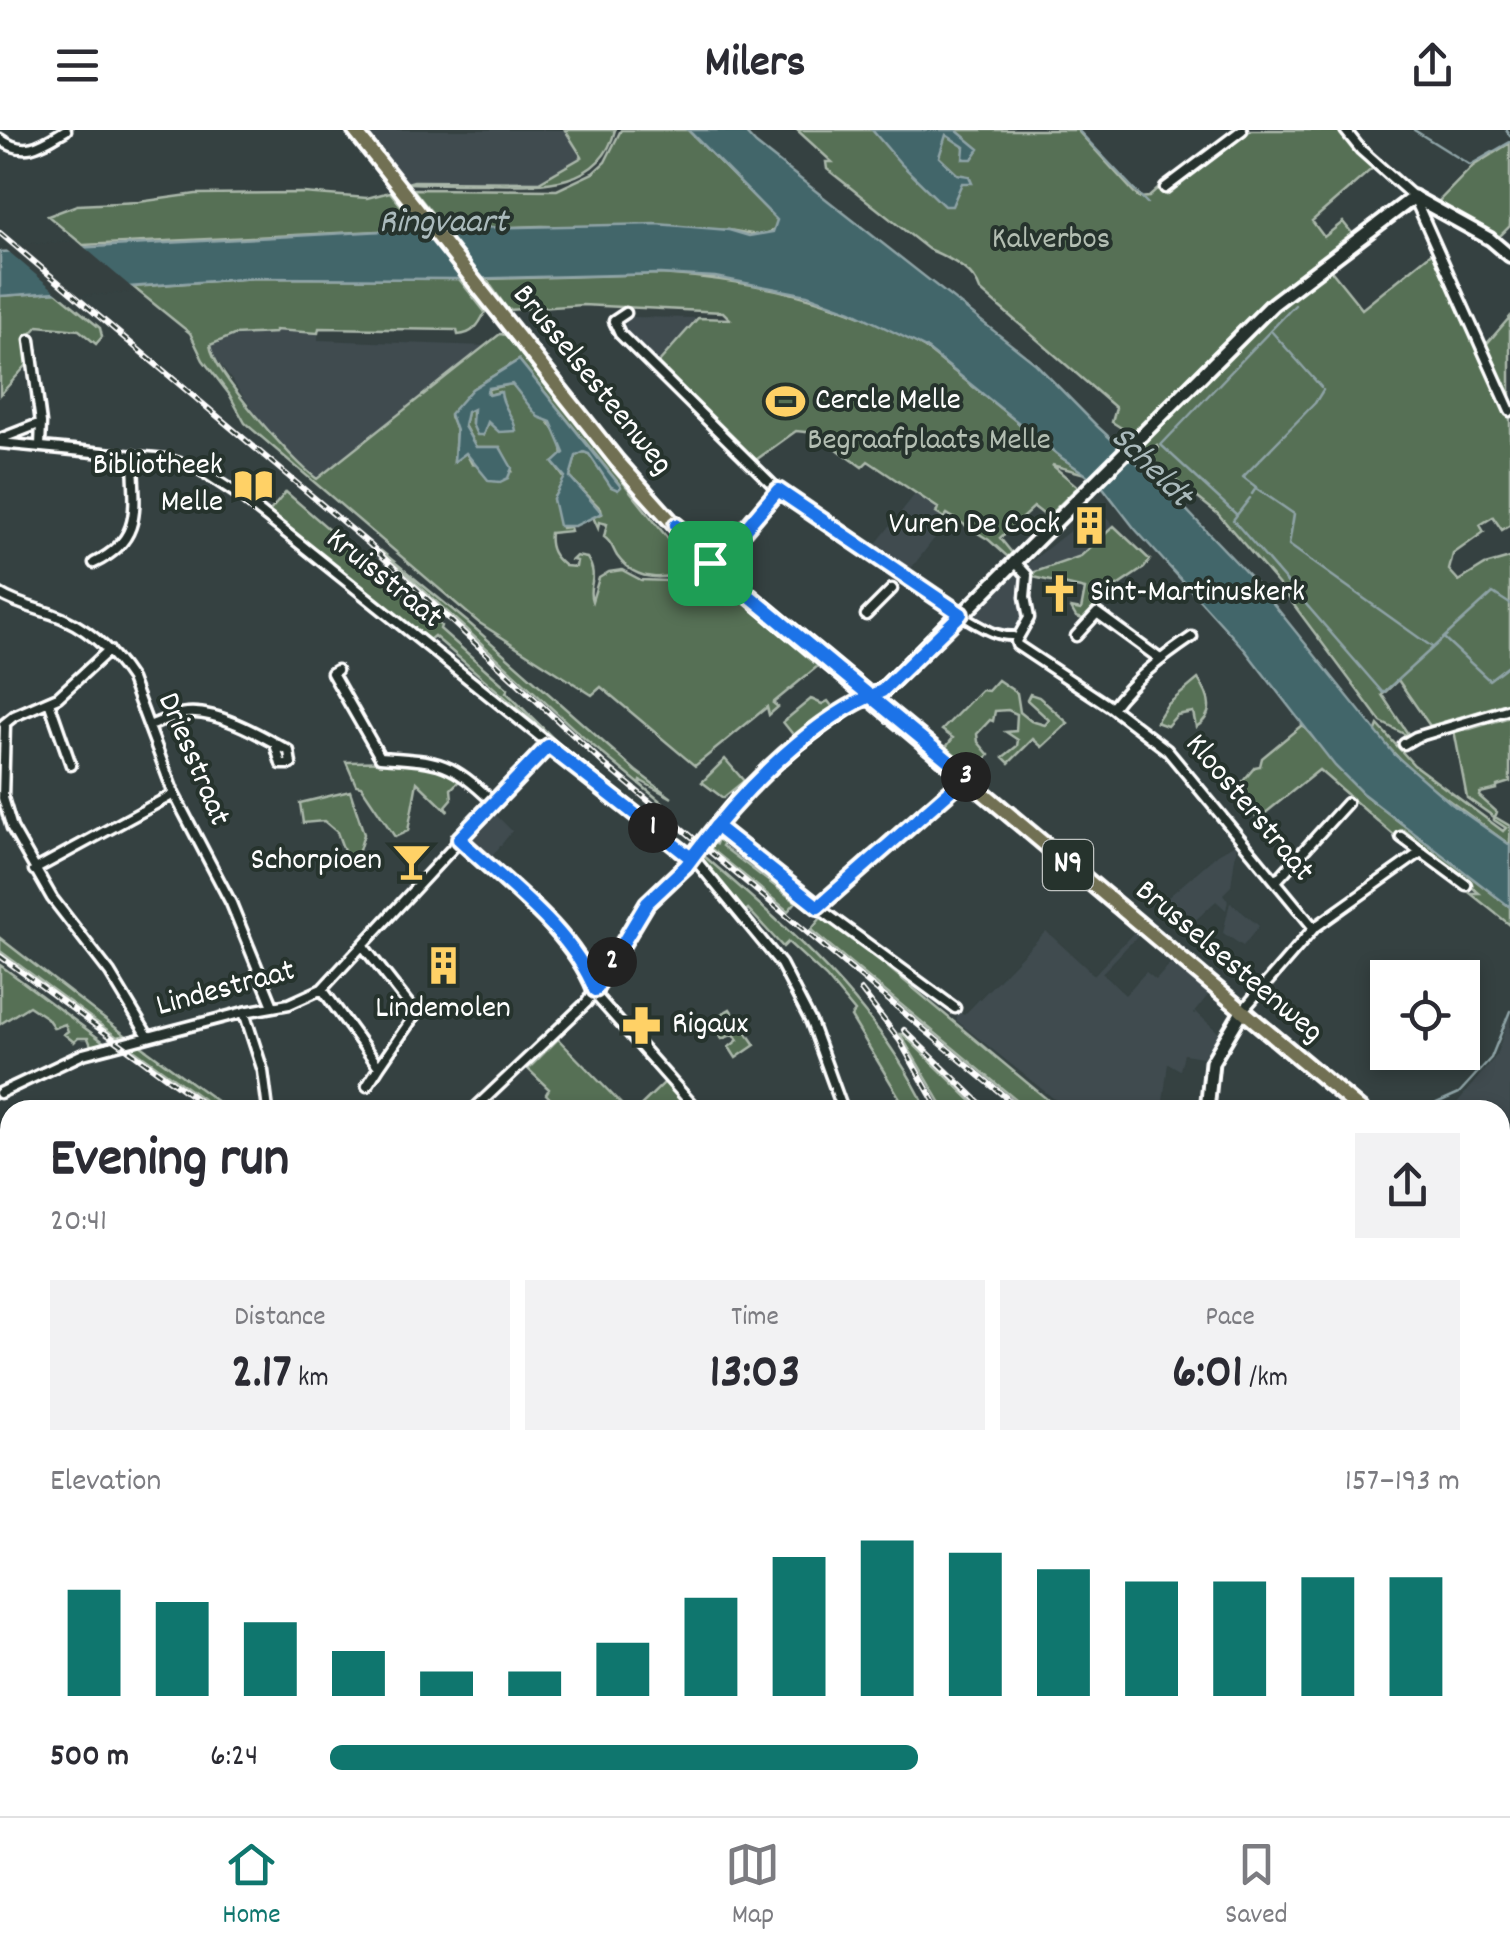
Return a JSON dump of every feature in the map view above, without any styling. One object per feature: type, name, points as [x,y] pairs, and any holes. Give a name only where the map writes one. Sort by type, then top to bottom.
[{"type":"main road","name":"Brusselsesteenweg","points":[[354,130],[617,460],[706,559],[1349,1100]]},
{"type":"main road","points":[[870,696],[882,691],[1018,565],[1083,492],[1273,304],[1414,196]]},
{"type":"main road","name":"Brusselsesteenweg","points":[[676,525],[718,561],[739,587]]},
{"type":"main road","points":[[1208,1100],[1212,1062],[1243,1010]]},
{"type":"street","points":[[0,138],[9,146],[31,149],[66,130]]},
{"type":"street","points":[[1165,188],[1242,130]]},
{"type":"street","points":[[1345,130],[1414,196],[1510,256]]},
{"type":"street","points":[[1414,196],[1510,411]]},
{"type":"street","points":[[626,313],[614,321],[620,334],[778,490],[902,578],[966,612],[966,618],[1005,637],[1013,636]]},
{"type":"street","points":[[30,340],[41,422],[40,446]]},
{"type":"street","points":[[0,441],[41,422]]},
{"type":"street","name":"Kruisstraat","points":[[0,441],[166,459],[199,469],[238,495],[691,858],[781,964],[811,1022],[840,1100]]},
{"type":"street","points":[[94,563],[126,542],[133,526],[133,455]]},
{"type":"street","points":[[718,561],[778,490]]},
{"type":"street","name":"Kloosterstraat","points":[[1018,565],[1027,575],[1028,618],[1017,645],[1167,750],[1314,928]]},
{"type":"street","points":[[866,615],[892,589]]},
{"type":"street","name":"Driesstraat","points":[[0,594],[64,618],[108,650],[131,680],[174,794],[230,903],[274,1006]]},
{"type":"street","points":[[1076,636],[1097,614],[1160,659]]},
{"type":"street","points":[[1112,708],[1124,691],[1160,659],[1192,637]]},
{"type":"street","points":[[108,650],[49,702],[2,725],[4,806],[34,870],[129,1000],[148,1036]]},
{"type":"street","points":[[336,670],[332,672],[380,757],[420,758],[457,771],[493,802]]},
{"type":"street","points":[[484,1100],[580,1010],[647,903],[686,866],[742,794],[799,744],[870,696]]},
{"type":"street","points":[[49,702],[70,764]]},
{"type":"street","points":[[1408,741],[1510,709]]},
{"type":"street","points":[[149,726],[192,712],[250,728],[276,747]]},
{"type":"street","name":"Lindestraat","points":[[0,1094],[83,1054],[289,1004],[322,989],[548,746]]},
{"type":"street","points":[[818,907],[967,776]]},
{"type":"street","points":[[34,870],[174,794]]},
{"type":"street","points":[[1277,880],[1347,803]]},
{"type":"street","points":[[716,826],[955,1008]]},
{"type":"street","points":[[1401,837],[1466,886]]},
{"type":"street","points":[[459,839],[546,918],[590,978],[598,998],[688,1100]]},
{"type":"street","points":[[1243,1010],[1314,928],[1421,852]]},
{"type":"street","points":[[363,946],[414,1011],[367,1086]]},
{"type":"street","points":[[322,989],[379,1067]]},
{"type":"street","points":[[244,1012],[263,1071],[267,1100]]},
{"type":"shaded area","points":[[362,130],[615,130],[607,151],[594,165],[575,177],[540,185],[407,183]]},
{"type":"shaded area","points":[[628,317],[698,318],[654,365],[623,332]]},
{"type":"shaded area","points":[[274,330],[318,333],[318,340],[486,346],[317,479],[271,435],[210,350],[219,338]]},
{"type":"shaded area","points":[[916,493],[951,517],[906,575],[871,550]]},
{"type":"shaded area","points":[[1097,509],[1114,526],[1081,556],[1032,573],[1028,564]]},
{"type":"shaded area","points":[[1014,570],[1020,573],[1027,613],[1012,638],[1012,647],[955,622]]},
{"type":"shaded area","points":[[493,812],[512,831],[490,859],[470,836]]},
{"type":"shaded area","points":[[1237,843],[1231,886],[1223,894],[1228,901],[1226,910],[1216,901],[1185,930],[1185,923],[1166,899],[1218,854]]},
{"type":"shaded area","points":[[1230,902],[1259,926],[1243,946],[1223,933]]},
{"type":"shaded area","points":[[1137,929],[1141,932],[1102,973],[1125,995],[1146,972],[1156,980],[1172,962],[1209,994],[1193,1014],[1197,1013],[1220,1034],[1203,1057],[1184,1054],[1180,1070],[1168,1063],[1163,1100],[1056,1100],[957,1021],[957,1011],[964,1015],[1046,931],[1094,975]]},
{"type":"shaded area","points":[[1510,1014],[1510,1100],[1459,1100],[1496,1056]]},
{"type":"green space","points":[[565,130],[615,130],[607,150],[595,164],[562,180],[523,185],[407,183],[539,182],[582,157]]},
{"type":"green space","points":[[621,130],[688,130],[777,220],[777,227],[763,236],[729,230],[542,226],[445,229],[413,189],[557,190],[593,173],[605,162]]},
{"type":"green space","name":"Kalverbos","points":[[797,130],[1077,130],[1139,198],[1149,197],[1160,187],[1167,195],[1251,130],[1340,130],[1374,167],[1312,221],[1324,237],[1343,222],[1352,233],[1272,295],[1131,434],[1112,422],[1116,408],[980,290],[966,270],[928,249],[827,169],[826,162],[832,162]]},
{"type":"green space","points":[[1510,143],[1510,226],[1497,239],[1436,204],[1473,166]]},
{"type":"green space","points":[[390,192],[420,229],[83,245],[48,216],[77,205],[196,194],[303,193],[367,198]]},
{"type":"green space","points":[[1434,251],[1510,417],[1510,525],[1502,530],[1493,517],[1480,525],[1484,532],[1453,554],[1449,570],[1459,581],[1485,565],[1510,558],[1510,702],[1430,726],[1398,680],[1382,695],[1410,737],[1381,722],[1279,585],[1218,514],[1150,460],[1159,448],[1157,445],[1144,457],[1139,453],[1148,452],[1141,443],[1261,325],[1329,268],[1362,309]]},
{"type":"green space","name":"Begraafplaats Melle","points":[[660,274],[730,281],[797,295],[894,331],[925,348],[1062,458],[1089,475],[1052,465],[1078,487],[1047,517],[1034,507],[1000,538],[1012,553],[1008,557],[947,514],[944,518],[936,513],[938,508],[868,461],[862,467],[815,433],[796,431],[753,462],[658,363],[698,318],[730,319],[723,312],[582,305],[508,310],[486,279]]},
{"type":"green space","points":[[256,278],[459,279],[485,312],[475,328],[458,335],[457,330],[319,328],[318,333],[275,330],[234,335],[210,345],[239,395],[317,479],[500,334],[506,335],[669,540],[697,563],[677,574],[655,577],[634,572],[617,556],[604,537],[607,524],[599,522],[598,528],[593,517],[602,514],[601,509],[570,477],[576,456],[589,454],[620,485],[519,360],[472,389],[450,416],[456,431],[454,461],[466,453],[472,464],[512,471],[500,447],[476,447],[464,425],[472,408],[472,424],[483,435],[488,422],[507,412],[499,392],[489,395],[488,389],[512,384],[546,419],[559,439],[562,458],[553,463],[565,479],[553,499],[562,528],[570,527],[571,531],[550,533],[550,544],[565,566],[576,567],[577,561],[572,560],[576,556],[587,558],[593,576],[592,601],[599,578],[609,572],[622,570],[641,580],[669,581],[683,578],[701,566],[818,666],[773,703],[778,707],[769,715],[767,707],[695,766],[601,687],[592,695],[478,622],[245,423],[190,333],[133,287]]},
{"type":"green space","points":[[56,292],[100,328],[102,337],[96,344],[79,330],[38,326],[27,338],[32,359],[0,395],[0,296]]},
{"type":"green space","points":[[1510,317],[1510,405],[1484,347]]},
{"type":"green space","points":[[286,492],[441,626],[559,744],[434,636],[429,640],[269,512]]},
{"type":"green space","points":[[1114,526],[1150,560],[1107,593],[1087,620],[1076,617],[1071,608],[1081,610],[1085,589],[1033,577],[1032,573],[1081,556]]},
{"type":"green space","points":[[380,550],[672,798],[641,781],[672,811],[585,739]]},
{"type":"green space","points":[[1198,679],[1209,706],[1202,722],[1196,727],[1193,712],[1177,715],[1167,726],[1156,722],[1167,705]]},
{"type":"green space","points":[[998,680],[1017,693],[1020,712],[1031,721],[1045,725],[1049,720],[1027,700],[1030,694],[1039,697],[1068,723],[1042,747],[1033,739],[1009,763],[1003,757],[1017,746],[1018,740],[1006,732],[1016,731],[1017,714],[995,711],[993,721],[977,734],[978,742],[989,755],[972,775],[943,751],[953,738],[942,730],[981,690],[988,691]]},
{"type":"green space","points":[[811,699],[822,704],[828,701],[835,710],[795,737],[783,722]]},
{"type":"green space","points":[[1510,717],[1510,782],[1479,796],[1497,812],[1495,817],[1510,826],[1510,845],[1417,777],[1375,733],[1378,725],[1414,765],[1503,831],[1506,828],[1467,798],[1454,730]]},
{"type":"green space","points":[[1302,725],[1362,793],[1510,907],[1510,925],[1470,893],[1479,893],[1404,830],[1396,837],[1319,770],[1258,819],[1239,796],[1242,792],[1238,787],[1260,766],[1262,758]]},
{"type":"green space","points":[[725,759],[744,781],[723,798],[702,782]]},
{"type":"green space","points":[[418,761],[462,778],[451,789],[448,812],[417,782],[408,831],[395,837],[361,786],[356,785],[346,762]]},
{"type":"green space","points":[[350,791],[364,834],[357,857],[347,859],[337,832],[324,821],[303,823],[300,803]]},
{"type":"green space","points":[[719,836],[725,841],[722,846],[796,902],[788,911],[709,847],[711,840],[716,844]]},
{"type":"green space","points":[[701,857],[768,912],[828,971],[883,1036],[921,1100],[901,1100],[851,1017],[855,1012],[826,977],[788,942],[783,947],[748,909],[744,912]]},
{"type":"green space","points":[[824,914],[1048,1100],[1016,1100],[811,930]]},
{"type":"green space","points":[[0,938],[125,1035],[117,1037],[0,951]]},
{"type":"green space","points":[[0,965],[105,1043],[92,1048],[88,1038],[74,1042],[64,1034],[68,1031],[65,1024],[54,1028],[29,1006],[0,1024]]},
{"type":"green space","points":[[730,1009],[755,1045],[736,1058],[729,1047],[738,1040],[734,1034],[722,1039],[711,1020]]},
{"type":"green space","points":[[900,1034],[971,1100],[939,1100]]},
{"type":"green space","points":[[558,1039],[617,1100],[552,1100],[546,1094],[549,1089],[528,1069]]},
{"type":"green space","points":[[140,1045],[215,1100],[204,1100],[132,1048]]},
{"type":"green space","points":[[665,1082],[680,1100],[646,1100]]},
{"type":"water","points":[[688,130],[743,130],[1036,364],[1173,496],[1259,586],[1395,755],[1453,805],[1510,845],[1510,907],[1362,793],[1335,766],[1245,650],[1135,529],[1101,485],[926,348],[851,311],[807,295],[715,277],[660,274],[459,279],[256,278],[0,296],[0,252],[420,229],[657,224],[729,230],[749,236],[773,232],[777,220]]},
{"type":"water","points":[[872,130],[956,130],[979,149],[972,159],[963,159],[964,147],[946,135],[939,157],[957,174],[969,176],[972,183],[962,183],[952,206],[944,206]]},
{"type":"water","points":[[519,360],[621,487],[611,487],[589,454],[576,456],[570,477],[602,513],[575,526],[559,526],[553,499],[565,477],[553,463],[564,453],[551,422],[538,417],[512,384],[488,388],[487,392],[501,392],[516,431],[499,432],[488,422],[483,435],[477,435],[472,424],[473,409],[467,412],[464,426],[476,447],[500,447],[512,468],[508,478],[489,481],[466,453],[454,462],[456,431],[450,414],[472,389]]},
{"type":"pier","points":[[77,241],[137,292],[62,297],[2,246]]},
{"type":"waterway","points":[[1078,130],[1147,203]]},
{"type":"waterway","points":[[1414,130],[1470,165],[1510,142]]},
{"type":"waterway","points":[[1506,130],[1510,136]]},
{"type":"waterway","name":"Scheldt","points":[[1237,515],[1161,445],[1295,305]]},
{"type":"waterway","points":[[1272,332],[1321,387]]},
{"type":"waterway","points":[[1256,487],[1243,477],[1323,390]]},
{"type":"waterway","points":[[1252,494],[1256,488],[1294,514],[1289,545],[1432,647]]},
{"type":"waterway","points":[[1250,498],[1233,520],[1383,693],[1493,593],[1510,604]]},
{"type":"waterway","points":[[1445,639],[1489,680],[1510,664]]},
{"type":"waterway","points":[[1443,1100],[1459,1093],[1491,1058],[1510,1011]]},
{"type":"tunnel","points":[[892,589],[901,579]]},
{"type":"railway","points":[[0,233],[369,544],[603,763],[1009,1100]]},
{"type":"railway","points":[[0,956],[197,1100]]},
{"type":"railway","points":[[861,990],[900,1041],[933,1100]]},
{"type":"railway","points":[[904,1030],[977,1100]]},
{"type":"place","name":"Cercle Melle","points":[[785,402]]},
{"type":"place","name":"Bibliotheek Melle","points":[[253,485]]},
{"type":"place","name":"Vuren De Cock","points":[[1090,526]]},
{"type":"place","name":"Sint-Martinuskerk","points":[[1060,594]]},
{"type":"place","name":"Schorpioen","points":[[412,862]]},
{"type":"place","name":"Lindemolen","points":[[443,965]]},
{"type":"place","name":"Rigaux","points":[[642,1026]]},
{"type":"route","points":[[710,563],[676,525],[718,561],[778,490],[961,614],[882,691],[870,696],[967,776],[818,907],[716,826],[686,866],[647,903],[595,990],[546,918],[459,839],[492,803],[548,746],[691,858],[730,806],[756,780],[799,744],[870,696],[710,563]]},
{"type":"water label","name":"Ringvaart","points":[[443,224]]}]
